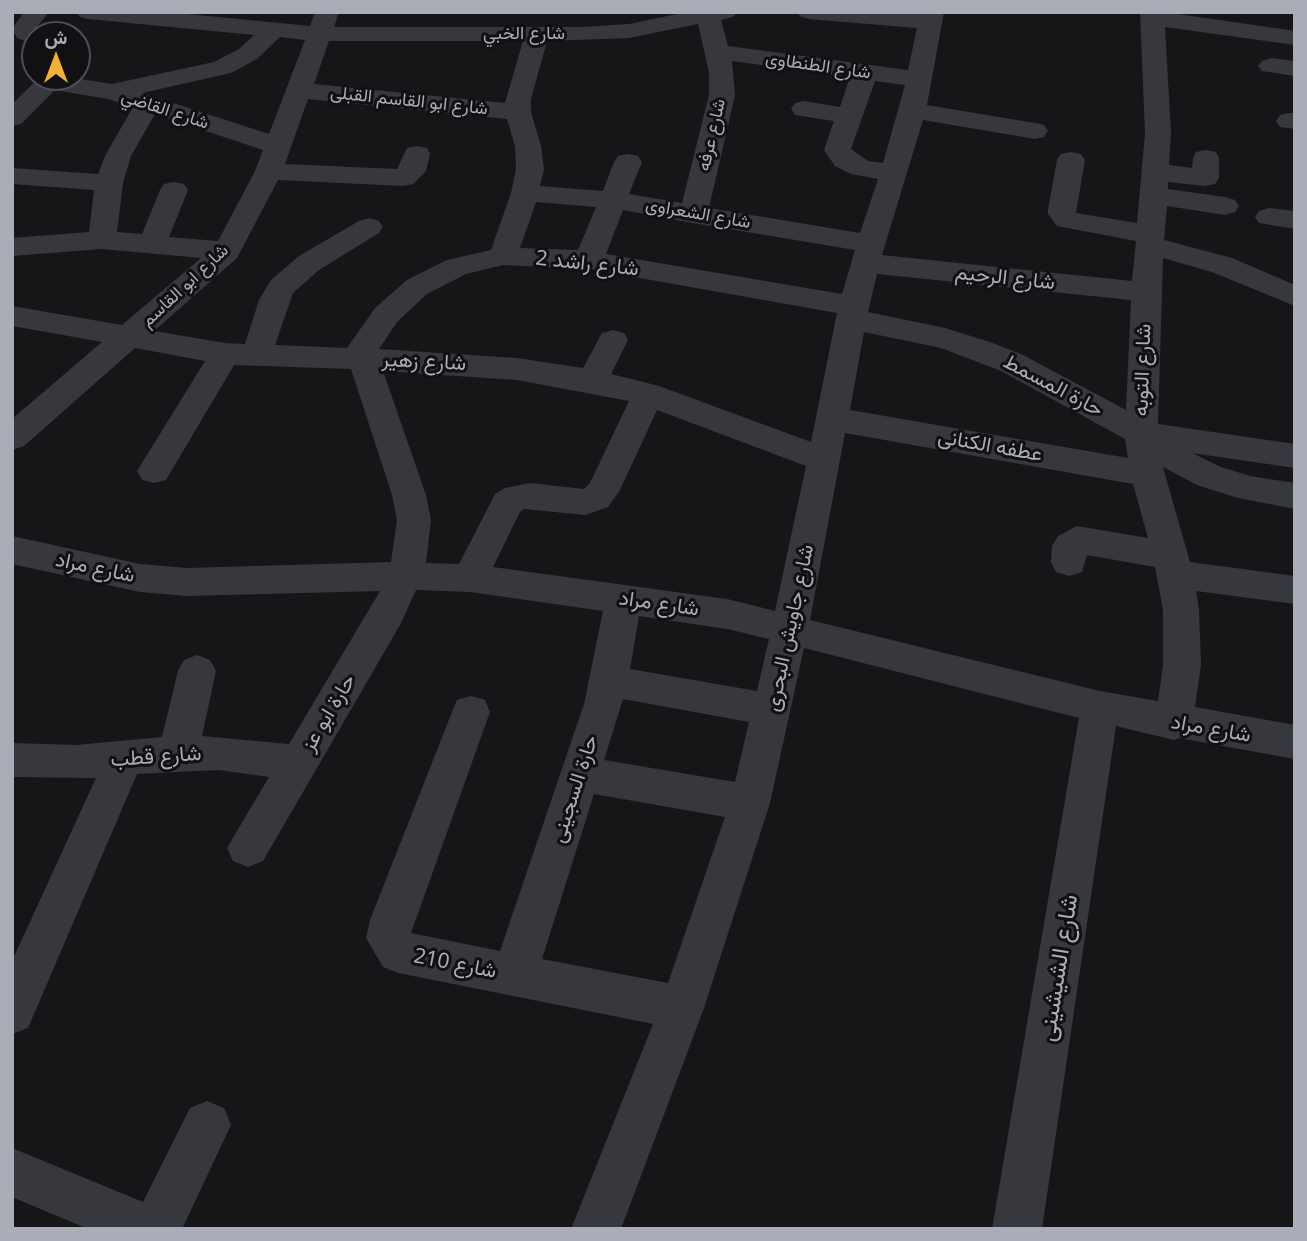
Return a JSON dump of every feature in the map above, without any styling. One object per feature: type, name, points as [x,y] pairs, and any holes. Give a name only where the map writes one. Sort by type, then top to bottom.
[{"type":"street","name":"شارع الخبي","points":[[88,12],[204,18],[275,29],[324,23],[537,34],[594,34],[669,18],[716,13]]},
{"type":"street","points":[[809,12],[931,17]]},
{"type":"street","name":"شارع عرفه","points":[[693,214],[722,95],[716,13]]},
{"type":"street","points":[[1152,15],[1214,19],[1295,38]]},
{"type":"street","name":"شارع التوبه","points":[[1152,15],[1158,133],[1146,292],[1141,433],[1147,474],[1173,565],[1181,610],[1182,665],[1174,723]]},
{"type":"street","name":"شارع جاويش البحرى","points":[[596,1229],[682,1009],[750,803],[790,630],[853,312],[916,95],[931,17]]},
{"type":"street","name":"شارع ابو القاسم","points":[[12,438],[228,251],[273,159],[324,23]]},
{"type":"street","points":[[112,92],[222,68],[248,54],[275,29]]},
{"type":"street","points":[[503,256],[525,193],[530,169],[528,146],[518,112],[518,99],[537,34]]},
{"type":"street","name":"شارع الطنطاوى","points":[[717,52],[865,72],[916,95],[1035,131]]},
{"type":"street","points":[[865,72],[837,150],[845,160],[861,168],[893,173]]},
{"type":"street","name":"شارع القاضي","points":[[91,87],[148,104],[273,159],[403,178],[412,172],[417,154]]},
{"type":"street","name":"شارع ابو القاسم القبلى","points":[[299,90],[518,112]]},
{"type":"street","points":[[14,114],[40,91]]},
{"type":"street","points":[[102,240],[109,183],[118,156],[148,104]]},
{"type":"street","points":[[804,109],[849,116]]},
{"type":"street","points":[[1154,184],[1201,179],[1207,175],[1206,158]]},
{"type":"street","points":[[1071,160],[1062,209],[1062,214],[1068,219],[1150,239],[1222,265],[1295,296]]},
{"type":"street","points":[[589,260],[628,162]]},
{"type":"street","points":[[12,203],[18,176],[109,183]]},
{"type":"street","points":[[1154,184],[1225,206]]},
{"type":"street","points":[[152,244],[174,190]]},
{"type":"street","name":"شارع الشعراوى","points":[[525,193],[613,200],[693,214],[868,253]]},
{"type":"street","points":[[257,355],[274,300],[281,287],[309,263],[369,227]]},
{"type":"street","points":[[12,247],[102,240],[228,251]]},
{"type":"street","name":"شارع الرحيم","points":[[868,253],[1146,292]]},
{"type":"street","name":"شارع راشد 2","points":[[360,359],[386,315],[417,287],[457,267],[503,256],[589,260],[853,312]]},
{"type":"street","name":"حارة المسمط","points":[[853,312],[979,349],[1012,363],[1141,433],[1295,456]]},
{"type":"street","name":"شارع زهير","points":[[12,316],[225,354],[492,366],[592,381],[648,394],[825,460]]},
{"type":"street","points":[[592,381],[613,340]]},
{"type":"street","points":[[154,471],[225,354]]},
{"type":"street","name":"حارة ابو عز","points":[[248,848],[365,655],[405,576],[412,548],[414,520],[409,495],[360,359]]},
{"type":"street","points":[[470,578],[507,503],[517,497],[530,496],[572,502],[585,502],[596,498],[603,490],[648,394]]},
{"type":"street","name":"عطفه الكنانى","points":[[833,419],[1147,474]]},
{"type":"street","points":[[1141,433],[1172,457],[1209,476],[1250,489],[1295,496]]},
{"type":"street","points":[[1069,562],[1070,546],[1077,540],[1173,565],[1295,590]]},
{"type":"street","name":"شارع مراد","points":[[12,550],[140,578],[187,582],[405,576],[470,578],[727,614],[1100,708],[1295,742]]},
{"type":"street","name":"حارة السجينى","points":[[514,976],[610,681],[623,599]]},
{"type":"street","points":[[178,753],[197,671]]},
{"type":"street","points":[[610,681],[773,710]]},
{"type":"street","name":"شارع الشيشينى","points":[[1017,1229],[1100,708]]},
{"type":"street","name":"شارع 210","points":[[471,712],[392,920],[388,938],[398,952],[682,1009]]},
{"type":"street","name":"شارع قطب","points":[[12,760],[76,762],[178,753],[219,753],[299,763]]},
{"type":"street","points":[[12,1012],[124,759]]},
{"type":"street","points":[[580,774],[750,803]]},
{"type":"street","points":[[156,1229],[207,1125]]},
{"type":"street","points":[[12,1172],[147,1229]]}]
